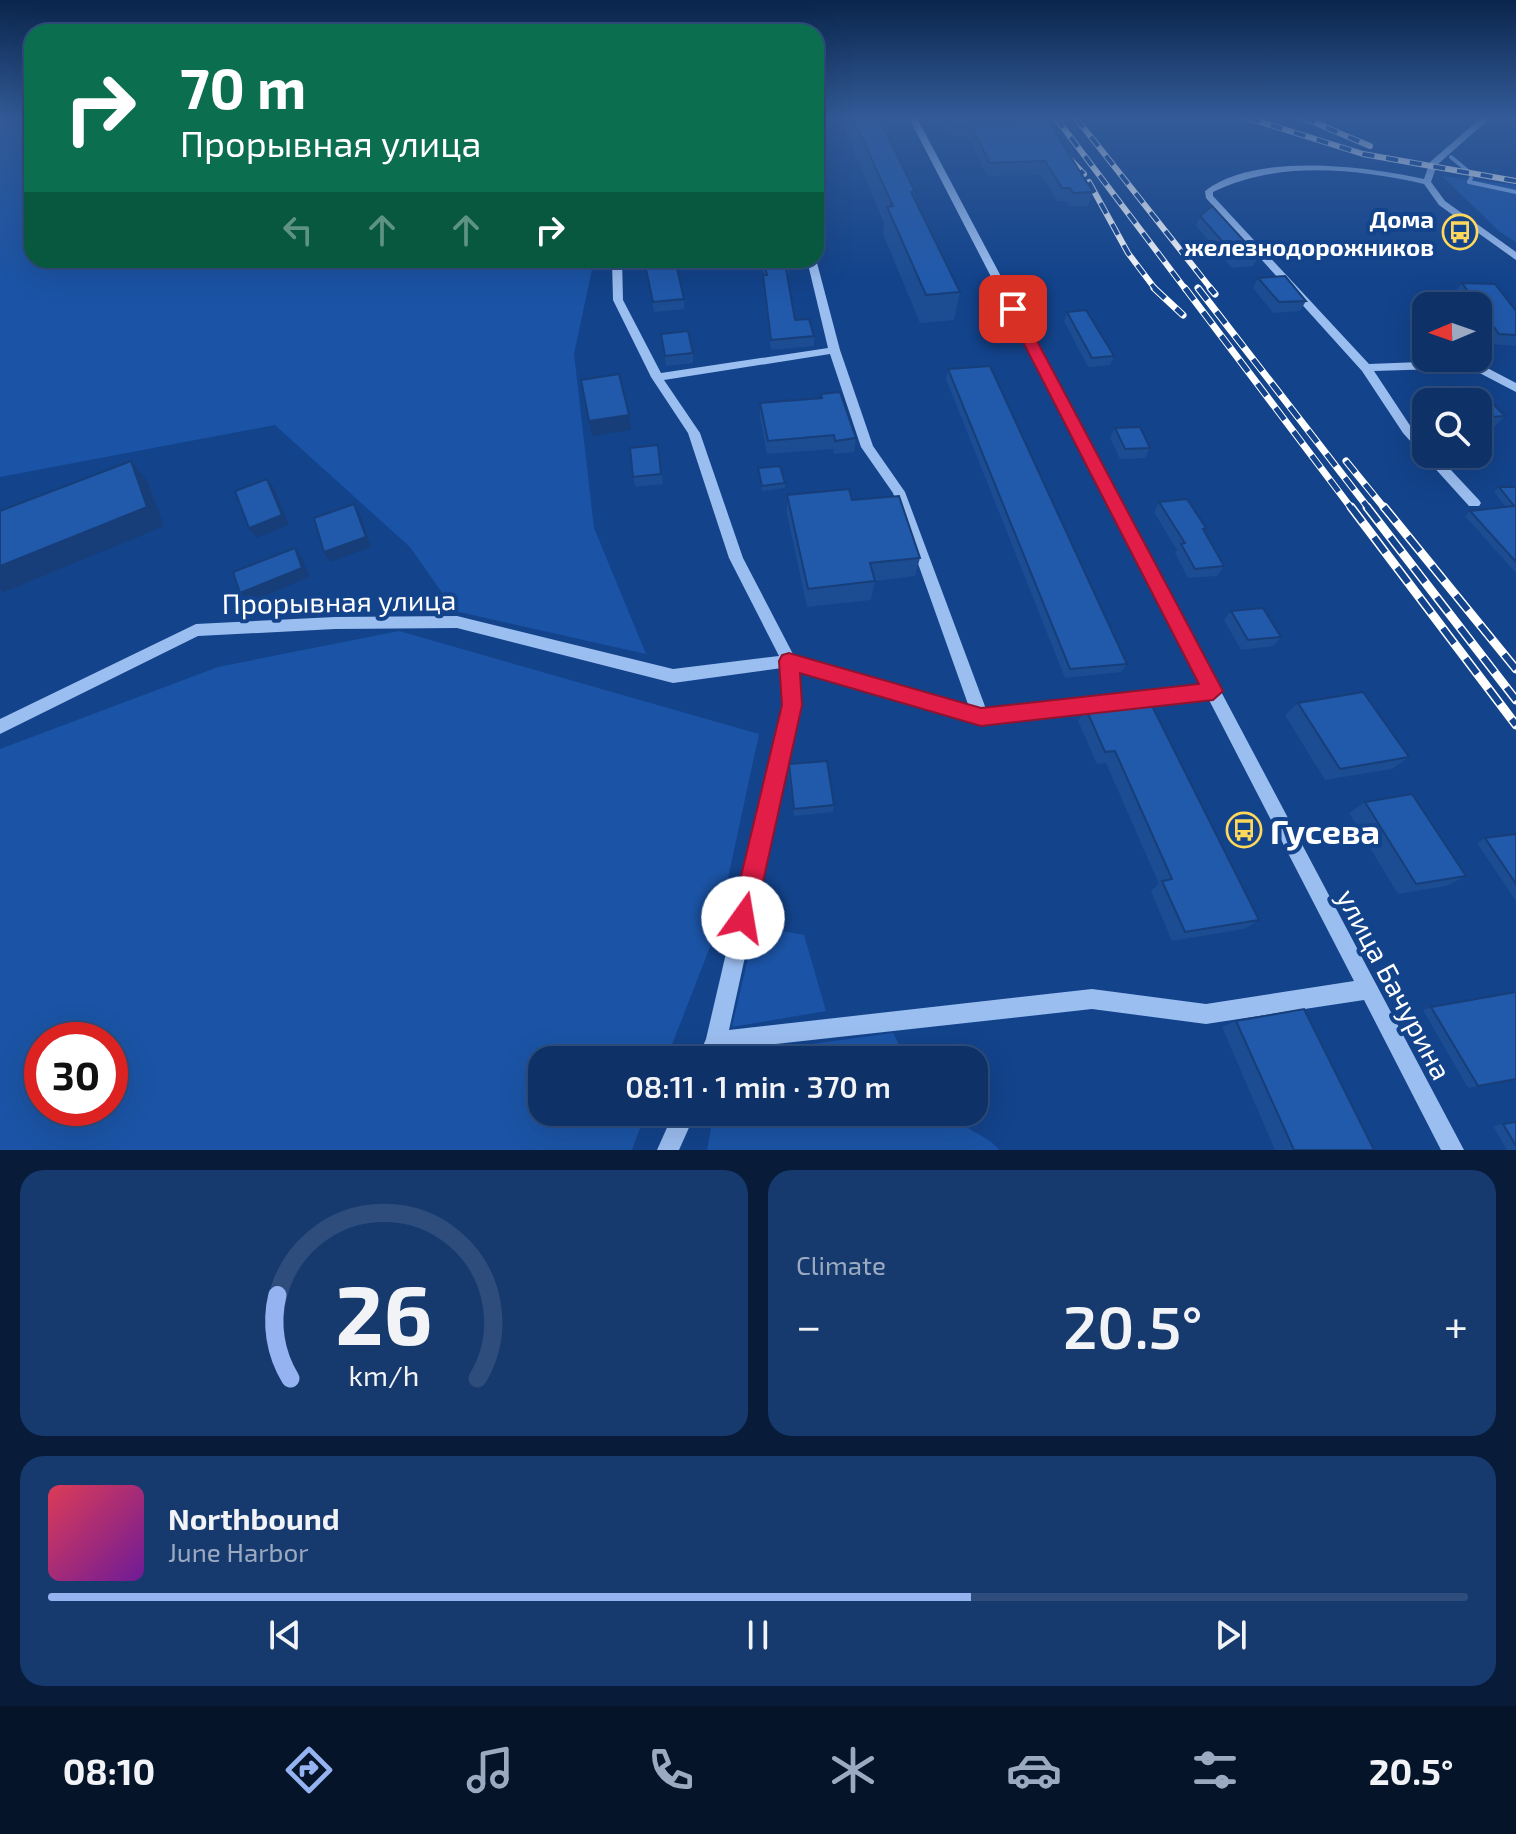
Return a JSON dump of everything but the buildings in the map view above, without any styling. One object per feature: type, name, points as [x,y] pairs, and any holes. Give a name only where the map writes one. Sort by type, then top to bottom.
[{"type":"street","name":"улица Бачурина","points":[[941,172],[1453,1150]]},
{"type":"street","points":[[1286,172],[1242,178],[1209,191],[1212,202],[1366,368],[1412,435]]},
{"type":"street","points":[[1374,172],[1427,182],[1442,203],[1516,257]]},
{"type":"street","points":[[1427,182],[1430,172]]},
{"type":"street","points":[[617,268],[618,300],[657,377],[694,433],[736,558],[789,661],[792,705],[714,1046]]},
{"type":"street","points":[[814,268],[834,350],[867,447],[899,492],[981,717]]},
{"type":"street","points":[[657,377],[834,350]]},
{"type":"street","points":[[1366,368],[1472,364],[1516,388]]},
{"type":"street","points":[[1442,468],[1474,503]]},
{"type":"street","name":"Прорывная улица","points":[[0,727],[196,630],[335,623],[457,622],[673,676],[789,661],[981,717],[1213,691]]},
{"type":"street","points":[[716,1041],[1092,999],[1206,1014],[1369,989]]},
{"type":"street","points":[[668,1150],[679,1126]]},
{"type":"shaded area","points":[[0,172],[24,172],[24,268],[592,268],[574,354],[594,528],[646,654],[455,611],[410,547],[275,425],[0,477]]},
{"type":"shaded area","points":[[1442,176],[1516,185],[1516,242],[1500,232]]},
{"type":"shaded area","points":[[399,631],[759,734],[717,929],[671,1046],[528,1046],[528,1126],[641,1126],[632,1150],[0,1150],[0,749],[218,667]]},
{"type":"shaded area","points":[[771,929],[804,935],[826,1011],[732,1027],[753,937]]},
{"type":"shaded area","points":[[893,1033],[900,1046],[797,1046]]},
{"type":"shaded area","points":[[711,1126],[965,1126],[999,1150],[707,1150]]},
{"type":"waterway","points":[[1471,178],[1469,182],[1516,192]]},
{"type":"railway","points":[[1097,172],[1186,290]]},
{"type":"railway","points":[[1118,172],[1212,290]]},
{"type":"railway","points":[[1463,172],[1516,181]]},
{"type":"railway","points":[[1089,182],[1128,253],[1156,290]]},
{"type":"railway","points":[[1185,288],[1352,509]]},
{"type":"railway","points":[[1198,288],[1369,509]]},
{"type":"railway","points":[[1210,288],[1215,294]]},
{"type":"railway","points":[[1156,290],[1183,315]]},
{"type":"railway","points":[[1346,461],[1385,509]]},
{"type":"railway","points":[[1351,507],[1516,725]]},
{"type":"railway","points":[[1367,507],[1516,700]]},
{"type":"railway","points":[[1384,507],[1516,669]]},
{"type":"place","name":"Дома железнодорожников","points":[[1460,232]]},
{"type":"place","name":"Гусева","points":[[1244,830]]},
{"type":"route","points":[[743,918],[792,705],[789,661],[981,717],[1039,713],[1213,691],[1013,309]]}]
